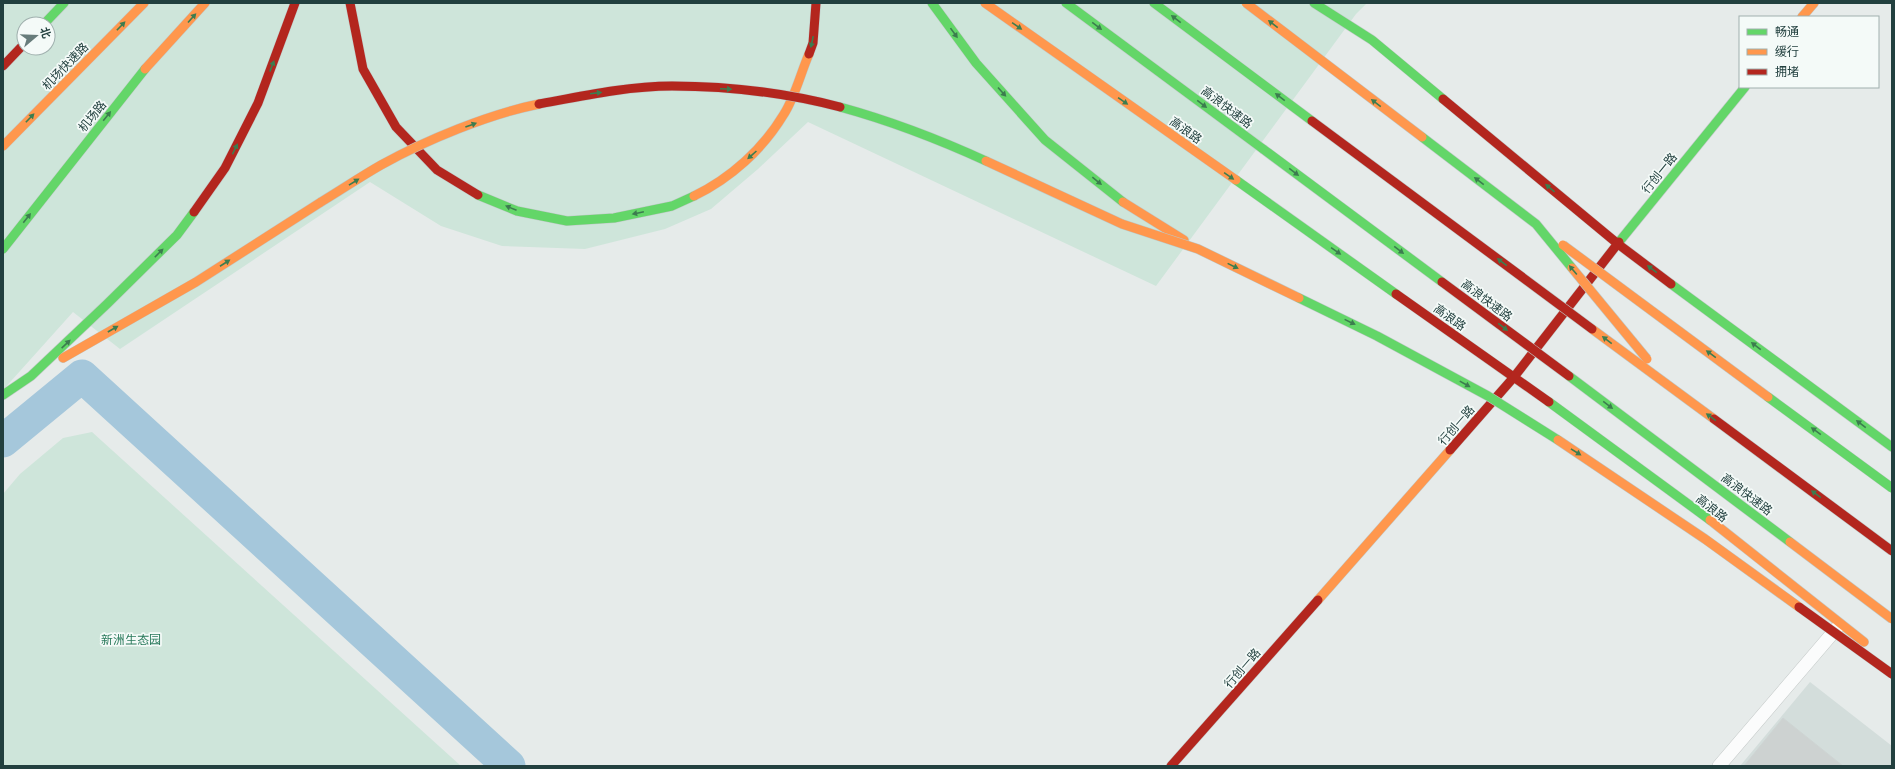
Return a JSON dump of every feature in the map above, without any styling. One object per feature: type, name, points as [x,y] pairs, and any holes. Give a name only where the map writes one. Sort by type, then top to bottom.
[{"type":"main road","points":[[52,16],[64,3]]},
{"type":"main road","name":"机场快速路","points":[[3,146],[144,3]]},
{"type":"main road","name":"机场路","points":[[3,249],[148,66],[205,3]]},
{"type":"main road","points":[[31,376],[177,235],[225,168],[258,103],[295,3]]},
{"type":"main road","points":[[350,3],[363,69],[396,127],[437,170],[474,193],[517,211],[567,221],[614,218],[672,206],[715,186],[756,152],[784,113],[813,43],[816,3]]},
{"type":"main road","points":[[932,3],[976,63],[1045,140],[1121,201],[1198,249],[1378,336],[1488,396],[1589,460],[1686,526],[1892,674]]},
{"type":"main road","name":"高浪路","points":[[986,3],[1514,377],[1707,518],[1892,663]]},
{"type":"main road","name":"高浪快速路","points":[[1066,3],[1621,415],[1892,619]]},
{"type":"main road","points":[[1154,3],[1892,551]]},
{"type":"main road","points":[[1246,3],[1536,224],[1892,488]]},
{"type":"main road","points":[[1314,3],[1372,40],[1618,244],[1892,447]]},
{"type":"main road","points":[[1803,16],[1814,3]]},
{"type":"main road","points":[[3,66],[16,52]]},
{"type":"main road","points":[[3,395],[31,376],[196,282],[381,165],[441,136],[519,108],[595,93],[671,86],[742,90],[816,101],[884,119],[960,148],[1023,179],[1122,224],[1198,249]]},
{"type":"main road","name":"行创一路","points":[[1171,766],[1514,377],[1618,244],[1744,88]]},
{"type":"main road","points":[[1536,224],[1670,386]]},
{"type":"main road","points":[[1834,508],[1886,534]]},
{"type":"lane","points":[[1719,766],[1841,624]]},
{"type":"shaded area","points":[[1810,682],[1892,746],[1892,766],[1740,766]]},
{"type":"green space","points":[[3,3],[1367,3],[1356,14],[1156,286],[808,122],[758,169],[711,209],[665,229],[585,249],[502,246],[441,226],[370,182],[120,349],[73,312],[3,390]]},
{"type":"green space","name":"新洲生态园","points":[[92,432],[461,766],[3,766],[3,494],[20,474],[63,438]]},
{"type":"building","points":[[1783,718],[1843,766],[1744,766]]},
{"type":"waterway","points":[[3,441],[82,376],[509,766]]},
{"type":"traffic: fast","points":[[52,16],[64,3]]},
{"type":"traffic: fast","points":[[932,3],[976,63],[1045,140],[1123,202]]},
{"type":"traffic: fast","points":[[1066,3],[1263,149]]},
{"type":"traffic: fast","points":[[1154,3],[1312,121]]},
{"type":"traffic: fast","points":[[1314,3],[1372,40],[1443,99]]},
{"type":"traffic: fast","points":[[3,249],[145,69]]},
{"type":"traffic: fast","points":[[1619,242],[1744,88]]},
{"type":"traffic: fast","points":[[840,107],[878,118],[914,131],[986,161]]},
{"type":"traffic: fast","points":[[1422,137],[1536,224],[1572,268]]},
{"type":"traffic: fast","points":[[1263,149],[1442,282]]},
{"type":"traffic: fast","points":[[1236,180],[1396,294]]},
{"type":"traffic: fast","points":[[478,195],[517,211],[567,221],[614,218],[672,206],[694,196]]},
{"type":"traffic: fast","points":[[3,395],[31,376],[107,304],[177,235],[194,212]]},
{"type":"traffic: fast","points":[[1671,284],[1892,447]]},
{"type":"traffic: fast","points":[[1299,298],[1377,336],[1488,396],[1558,440]]},
{"type":"traffic: fast","points":[[1569,376],[1790,542]]},
{"type":"traffic: fast","points":[[1768,397],[1892,488]]},
{"type":"traffic: fast","points":[[1549,402],[1710,520]]},
{"type":"traffic: slow","points":[[3,146],[144,3]]},
{"type":"traffic: slow","points":[[145,69],[205,3]]},
{"type":"traffic: slow","points":[[985,3],[1236,180]]},
{"type":"traffic: slow","points":[[1246,3],[1422,137]]},
{"type":"traffic: slow","points":[[1803,16],[1814,3]]},
{"type":"traffic: slow","points":[[694,196],[721,181],[745,161],[756,151],[776,127],[795,92],[809,54]]},
{"type":"traffic: slow","points":[[321,202],[381,165],[438,137],[500,114],[539,104]]},
{"type":"traffic: slow","points":[[986,161],[1122,224],[1198,249],[1299,298]]},
{"type":"traffic: slow","points":[[63,358],[196,282],[321,202]]},
{"type":"traffic: slow","points":[[1123,202],[1184,240]]},
{"type":"traffic: slow","points":[[1563,245],[1768,397]]},
{"type":"traffic: slow","points":[[1572,268],[1647,359]]},
{"type":"traffic: slow","points":[[1592,329],[1714,419]]},
{"type":"traffic: slow","points":[[1558,440],[1705,539],[1799,607]]},
{"type":"traffic: slow","points":[[1318,600],[1450,450]]},
{"type":"traffic: slow","points":[[1710,520],[1864,642]]},
{"type":"traffic: slow","points":[[1790,542],[1892,619]]},
{"type":"traffic: jam","points":[[194,212],[225,168],[258,103],[295,3]]},
{"type":"traffic: jam","points":[[350,3],[363,69],[396,127],[437,170],[478,195]]},
{"type":"traffic: jam","points":[[809,54],[813,43],[816,3]]},
{"type":"traffic: jam","points":[[3,66],[16,52]]},
{"type":"traffic: jam","points":[[539,104],[588,95],[655,86],[693,86],[778,94],[840,107]]},
{"type":"traffic: jam","points":[[1443,99],[1618,244],[1671,284]]},
{"type":"traffic: jam","points":[[1312,121],[1592,329]]},
{"type":"traffic: jam","points":[[1450,450],[1514,377],[1619,242]]},
{"type":"traffic: jam","points":[[1442,282],[1569,376]]},
{"type":"traffic: jam","points":[[1396,294],[1549,402]]},
{"type":"traffic: jam","points":[[1714,419],[1892,551]]},
{"type":"traffic: jam","points":[[1171,766],[1318,600]]},
{"type":"traffic: jam","points":[[1799,607],[1892,674]]}]
